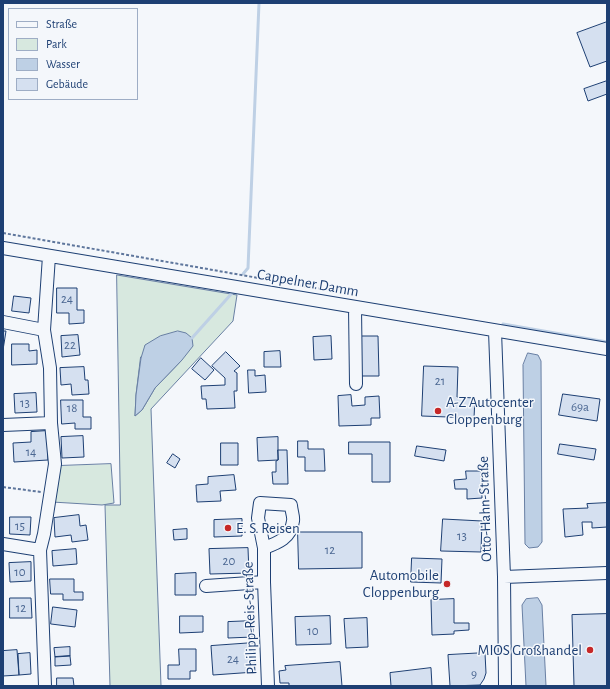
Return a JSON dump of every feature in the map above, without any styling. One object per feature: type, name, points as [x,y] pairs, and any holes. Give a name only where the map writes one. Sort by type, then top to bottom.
[{"type":"street","name":"Cappelner Damm","points":[[3,248],[607,349]]},
{"type":"street","points":[[46,686],[40,550],[55,464],[51,423],[50,368],[44,330],[49,256]]},
{"type":"street","points":[[355,308],[356,384]]},
{"type":"street","points":[[3,322],[44,330]]},
{"type":"street","name":"Otto-Hahn-Straße","points":[[495,331],[504,577],[505,686]]},
{"type":"street","points":[[3,425],[51,423]]},
{"type":"street","points":[[3,544],[40,550]]},
{"type":"street","name":"Philipp-Reis-Straße","points":[[264,548],[268,686]]},
{"type":"street","points":[[504,577],[607,573]]},
{"type":"street","points":[[206,586],[264,582]]},
{"type":"path","points":[[3,233],[341,292]]},
{"type":"path","points":[[3,487],[50,494]]},
{"type":"green space","points":[[117,275],[237,295],[233,321],[151,409],[161,686],[110,686],[105,505],[120,505]],"holes":[[[141,357],[182,360],[155,388],[142,410],[135,416]]]},
{"type":"green space","points":[[111,464],[114,503],[102,505],[52,502],[57,466]]},
{"type":"water","points":[[178,331],[186,333],[192,338],[193,346],[182,360],[155,388],[142,410],[135,416],[141,358],[145,345],[160,336]]},
{"type":"water","points":[[528,353],[538,355],[541,361],[542,542],[538,547],[529,548],[525,544],[523,365]]},
{"type":"water","points":[[538,598],[542,605],[546,686],[526,686],[522,605],[526,599]]},
{"type":"building","points":[[607,22],[607,61],[590,67],[577,33]]},
{"type":"building","points":[[607,81],[607,94],[588,101],[584,89]]},
{"type":"building","points":[[57,288],[77,288],[77,310],[84,310],[84,323],[69,324],[69,313],[57,313]]},
{"type":"building","points":[[14,296],[31,298],[29,313],[12,311]]},
{"type":"building","points":[[3,331],[6,331],[3,350]]},
{"type":"building","points":[[78,335],[80,355],[62,357],[61,336]]},
{"type":"building","points":[[331,336],[332,359],[314,360],[313,337]]},
{"type":"building","points":[[360,336],[378,336],[379,376],[361,376]]},
{"type":"building","points":[[12,344],[29,344],[29,351],[37,350],[37,364],[12,365]]},
{"type":"building","points":[[280,351],[281,367],[264,367],[264,352]]},
{"type":"building","points":[[226,352],[240,366],[234,371],[237,373],[237,391],[234,391],[235,408],[207,409],[206,399],[202,399],[201,386],[225,385],[225,378],[212,366]]},
{"type":"building","points":[[201,358],[214,370],[205,380],[192,369]]},
{"type":"building","points":[[424,366],[458,367],[457,397],[475,398],[474,418],[422,416]]},
{"type":"building","points":[[84,367],[85,380],[88,380],[89,394],[72,395],[71,384],[61,385],[60,368]]},
{"type":"building","points":[[248,370],[255,370],[255,376],[265,375],[266,392],[249,393]]},
{"type":"building","points":[[36,393],[37,412],[15,413],[14,394]]},
{"type":"building","points":[[563,394],[600,399],[597,421],[559,415]]},
{"type":"building","points":[[351,395],[352,406],[365,405],[365,397],[379,396],[380,418],[371,418],[371,425],[339,426],[338,396]]},
{"type":"building","points":[[61,400],[83,400],[83,417],[91,417],[91,429],[75,429],[75,423],[62,424]]},
{"type":"building","points":[[47,431],[48,460],[14,462],[13,443],[31,442],[31,432]]},
{"type":"building","points":[[83,436],[84,457],[62,458],[61,437]]},
{"type":"building","points":[[278,437],[278,460],[258,461],[257,438]]},
{"type":"building","points":[[298,441],[308,441],[308,449],[324,449],[325,471],[305,471],[305,457],[298,457]]},
{"type":"building","points":[[349,442],[390,442],[390,482],[372,482],[372,454],[349,454]]},
{"type":"building","points":[[221,443],[238,443],[238,465],[221,465]]},
{"type":"building","points":[[560,444],[596,449],[594,460],[558,454]]},
{"type":"building","points":[[417,446],[446,450],[444,461],[415,456]]},
{"type":"building","points":[[278,450],[287,450],[288,484],[273,484],[272,472],[276,472]]},
{"type":"building","points":[[173,454],[180,459],[175,468],[167,463]]},
{"type":"building","points":[[466,471],[481,471],[482,498],[467,499],[467,489],[455,489],[454,480],[466,479]]},
{"type":"building","points":[[234,475],[236,490],[220,491],[221,501],[197,502],[196,485],[208,484],[208,477]]},
{"type":"building","points":[[607,503],[607,527],[592,528],[592,522],[582,522],[583,535],[565,537],[563,509],[588,508],[587,504]]},
{"type":"building","points":[[79,515],[80,526],[86,525],[88,540],[72,542],[71,535],[55,537],[54,518]]},
{"type":"building","points":[[10,517],[31,517],[30,535],[10,534]]},
{"type":"building","name":"E. S. Reisen","points":[[242,519],[242,536],[214,537],[214,520]]},
{"type":"building","points":[[443,519],[482,521],[481,552],[441,551]]},
{"type":"building","points":[[187,529],[187,539],[174,540],[173,530]]},
{"type":"building","points":[[298,532],[362,532],[362,568],[299,569]]},
{"type":"building","points":[[248,548],[249,573],[210,574],[209,549]]},
{"type":"building","points":[[76,549],[77,564],[53,566],[52,551]]},
{"type":"building","points":[[412,558],[442,559],[441,583],[411,582]]},
{"type":"building","points":[[31,562],[31,581],[10,582],[9,563]]},
{"type":"building","points":[[196,573],[196,595],[175,595],[175,574]]},
{"type":"building","points":[[50,579],[74,579],[74,592],[83,592],[83,600],[63,600],[63,594],[51,594]]},
{"type":"building","points":[[10,598],[31,598],[32,618],[10,618]]},
{"type":"building","points":[[454,599],[454,623],[469,623],[469,630],[454,631],[454,634],[432,635],[431,600]]},
{"type":"building","points":[[53,607],[77,610],[75,627],[51,624]]},
{"type":"building","name":"MIOS Großhandel","points":[[607,614],[607,686],[574,686],[572,615]]},
{"type":"building","points":[[180,616],[203,616],[203,632],[180,633]]},
{"type":"building","points":[[330,616],[331,644],[296,645],[295,617]]},
{"type":"building","points":[[367,618],[368,647],[346,648],[344,619]]},
{"type":"building","points":[[253,621],[253,637],[228,638],[228,622]]},
{"type":"building","points":[[253,643],[255,672],[213,675],[211,646]]},
{"type":"building","points":[[70,647],[70,656],[55,657],[54,648]]},
{"type":"building","points":[[179,649],[196,649],[196,671],[190,671],[190,679],[168,679],[168,665],[179,665]]},
{"type":"building","points":[[17,650],[19,675],[3,676],[3,651]]},
{"type":"building","points":[[30,653],[31,674],[19,675],[18,654]]},
{"type":"building","points":[[485,653],[486,673],[480,685],[450,686],[448,655]]},
{"type":"building","points":[[70,656],[71,665],[55,666],[55,657]]},
{"type":"building","points":[[340,662],[342,686],[289,686],[289,683],[280,683],[279,671],[286,670],[285,666]]},
{"type":"building","points":[[431,668],[432,686],[391,686],[390,673]]},
{"type":"building","points":[[57,678],[73,678],[74,686],[57,686]]},
{"type":"waterway","points":[[243,274],[248,268],[259,3]]},
{"type":"waterway","points":[[192,338],[233,292]]},
{"type":"waterway","points":[[503,324],[607,342]]},
{"type":"place","name":"A-Z Autocenter Cloppenburg","points":[[438,411]]},
{"type":"place","name":"E. S. Reisen","points":[[228,528]]},
{"type":"place","name":"Automobile Cloppenburg","points":[[447,584]]},
{"type":"place","name":"MIOS Großhandel","points":[[590,650]]}]
